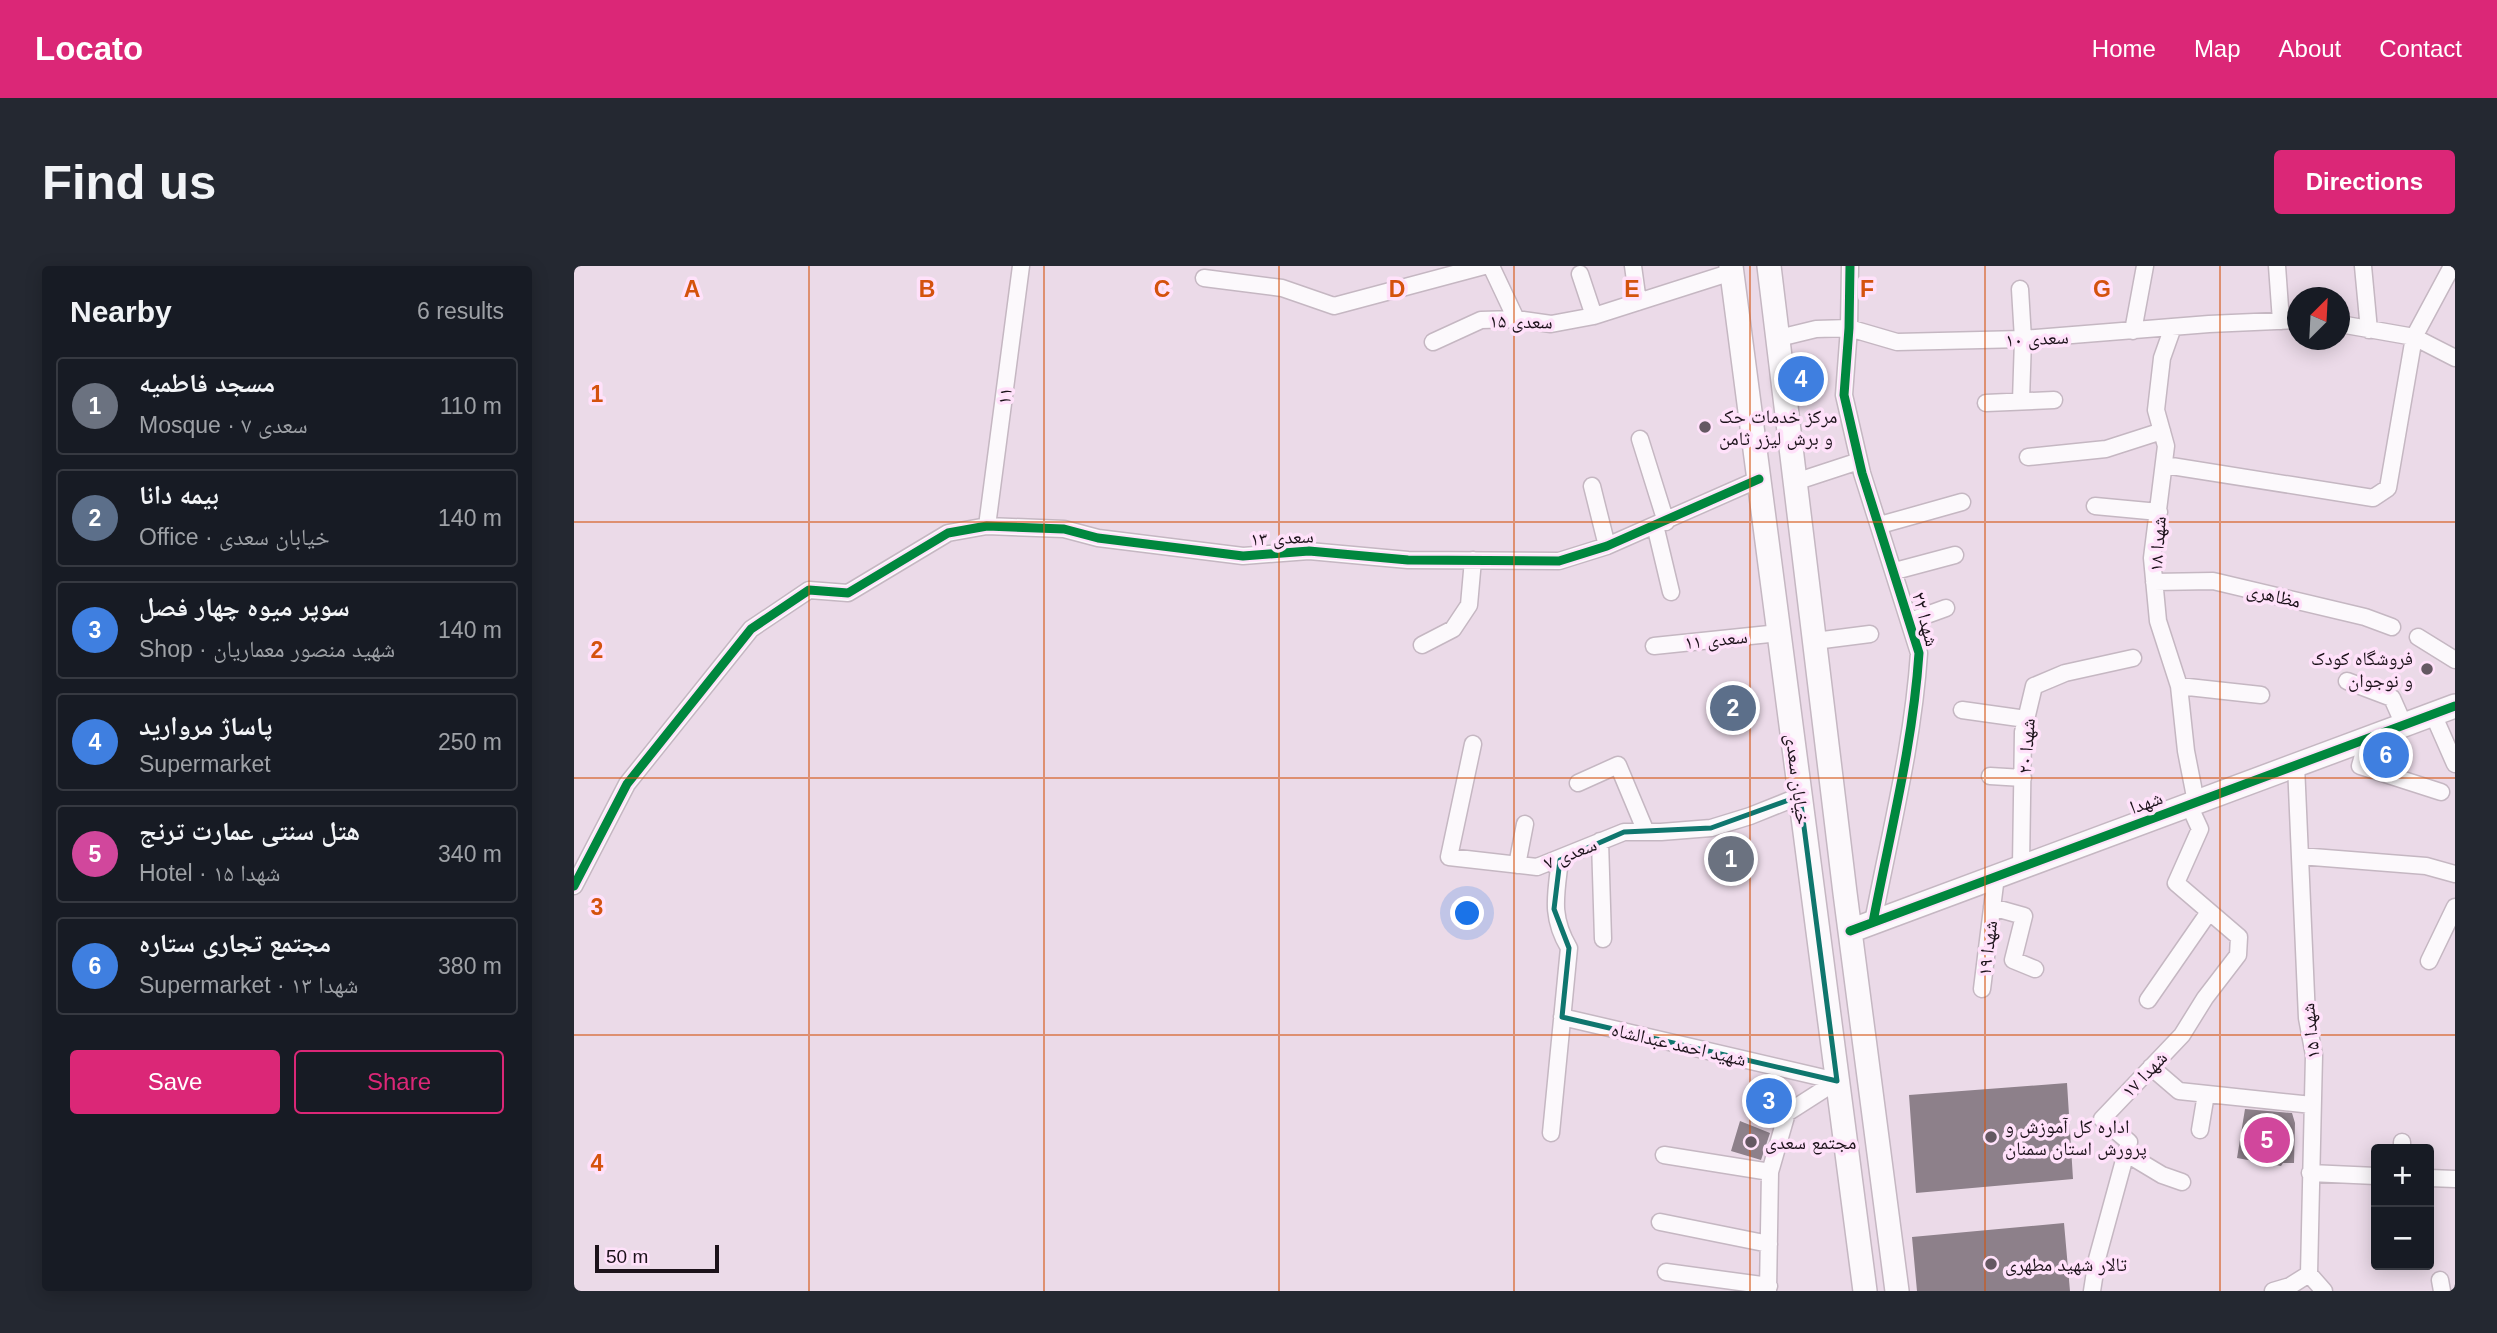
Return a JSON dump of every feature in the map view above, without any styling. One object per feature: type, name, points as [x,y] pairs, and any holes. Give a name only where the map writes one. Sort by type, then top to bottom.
[{"type":"main road","name":"خیابان سعدی","points":[[1769,266],[1897,1291]]},
{"type":"main road","name":"خیابان سعدی","points":[[1732,269],[1865,1291]]},
{"type":"main road","points":[[1746,378],[1766,384],[1783,373]]},
{"type":"main road","points":[[1751,417],[1755,411],[1766,405],[1787,412]]},
{"type":"main road","name":"شهدا","points":[[1850,931],[2455,706]]},
{"type":"street","name":"۱۱","points":[[987,526],[1021,266]]},
{"type":"street","points":[[1204,278],[1282,288],[1334,306],[1484,266]]},
{"type":"street","points":[[1491,266],[1516,319]]},
{"type":"street","points":[[1633,266],[1638,302]]},
{"type":"street","name":"شهدا ۲۲","points":[[1850,266],[1844,395],[1859,461],[1919,653],[1917,684],[1900,785],[1872,922]]},
{"type":"street","points":[[2133,331],[2145,266]]},
{"type":"street","points":[[2277,266],[2287,312]]},
{"type":"street","points":[[2363,266],[2369,330]]},
{"type":"street","points":[[2165,465],[2373,498],[2388,488],[2414,338],[2450,270],[2455,268]]},
{"type":"street","name":"سعدی ۱۵","points":[[1433,342],[1480,320],[1516,319],[1551,324],[1594,316],[1732,269]]},
{"type":"street","points":[[1580,274],[1594,316]]},
{"type":"street","points":[[2020,289],[2021,401]]},
{"type":"street","name":"سعدی ۱۰","points":[[1779,338],[1816,329],[1849,328],[1897,342],[2022,340],[2174,327],[2287,321]]},
{"type":"street","points":[[2350,326],[2414,338],[2455,358]]},
{"type":"street","name":"شهدا ۱۸","points":[[2174,327],[2162,358],[2156,410],[2166,446],[2152,558],[2158,621],[2179,686],[2192,803]]},
{"type":"street","points":[[1986,403],[2054,400]]},
{"type":"street","points":[[2028,457],[2106,449],[2162,431]]},
{"type":"street","points":[[1640,439],[1660,523],[1671,592]]},
{"type":"street","points":[[1795,482],[1859,461]]},
{"type":"street","name":"سعدی ۱۳","points":[[574,886],[627,783],[751,629],[809,590],[848,593],[948,533],[987,526],[1065,529],[1098,538],[1243,556],[1309,551],[1408,560],[1559,561],[1607,546],[1759,479]]},
{"type":"street","points":[[1592,486],[1607,546]]},
{"type":"street","points":[[1880,525],[1962,502]]},
{"type":"street","points":[[2095,506],[2159,512]]},
{"type":"street","points":[[1895,570],[1955,555]]},
{"type":"street","points":[[1422,645],[1453,629],[1469,605],[1474,561]]},
{"type":"street","name":"مظاهری","points":[[2154,582],[2213,580],[2365,617],[2392,627]]},
{"type":"street","points":[[1910,621],[1946,608]]},
{"type":"street","name":"سعدی ۱۱","points":[[1654,646],[1779,633]]},
{"type":"street","points":[[1815,641],[1870,634]]},
{"type":"street","points":[[2418,637],[2455,660]]},
{"type":"street","name":"شهدا ۲۰","points":[[2021,867],[2023,732],[2034,686],[2065,673],[2133,657]]},
{"type":"street","points":[[2347,681],[2392,698],[2404,725]]},
{"type":"street","points":[[2179,686],[2261,695]]},
{"type":"street","points":[[1962,710],[2026,719]]},
{"type":"street","points":[[2433,714],[2455,764]]},
{"type":"street","points":[[2368,738],[2360,766],[2441,792]]},
{"type":"street","name":"سعدی ۷","points":[[1473,744],[1449,857],[1537,867],[1624,832],[1711,828],[1800,796]]},
{"type":"street","points":[[1578,783],[1618,765],[1646,832]]},
{"type":"street","name":"شهدا ۱۵","points":[[2296,765],[2307,1018],[2314,1055],[2309,1274]]},
{"type":"street","points":[[1990,776],[2023,778]]},
{"type":"street","name":"شهدا ۱۷","points":[[2127,1153],[2129,1142],[2102,1119],[2182,1035],[2205,998],[2238,955],[2239,937],[2176,883],[2200,829],[2192,803]]},
{"type":"street","points":[[1517,865],[1525,824]]},
{"type":"street","points":[[1600,841],[1603,939]]},
{"type":"street","points":[[2300,856],[2426,866],[2455,874]]},
{"type":"street","points":[[1551,1133],[1569,948],[1561,934],[1554,909],[1560,860]]},
{"type":"street","name":"شهدا ۱۹","points":[[1982,989],[1996,876]]},
{"type":"street","name":"شهدا ۱۹","points":[[1993,907],[2024,916],[2013,960],[2035,969]]},
{"type":"street","points":[[2429,961],[2455,907]]},
{"type":"street","points":[[2148,1000],[2209,912]]},
{"type":"street","name":"شهید احمد عبدالشاه","points":[[1562,1017],[1837,1081]]},
{"type":"street","points":[[2151,1067],[2179,1091],[2312,1105]]},
{"type":"street","points":[[1666,1272],[1768,1288],[1770,1172],[1787,1113],[1837,1081]]},
{"type":"street","points":[[2200,1130],[2206,1094]]},
{"type":"street","points":[[2092,1291],[2096,1259],[2127,1153],[2162,1175],[2182,1182]]},
{"type":"street","points":[[1664,1155],[1770,1172]]},
{"type":"street","points":[[2310,1173],[2371,1176]]},
{"type":"street","points":[[2434,1178],[2455,1179]]},
{"type":"street","points":[[1660,1222],[1769,1244]]},
{"type":"street","points":[[2273,1291],[2290,1286],[2309,1274],[2324,1291]]},
{"type":"highlighted area","points":[[1800,796],[1837,1081],[1562,1017],[1569,948],[1554,909],[1560,860],[1624,832],[1711,828]]},
{"type":"building","points":[[1814,360],[1818,391],[1799,396],[1795,364]]},
{"type":"building","name":"اداره کل آموزش و پرورش استان سمنان","points":[[2067,1083],[2073,1179],[1916,1193],[1909,1095]]},
{"type":"building","points":[[2245,1109],[2292,1113],[2295,1123],[2294,1163],[2283,1163],[2281,1166],[2237,1158]]},
{"type":"building","name":"مجتمع سعدی","points":[[1740,1121],[1770,1133],[1761,1160],[1731,1151]]},
{"type":"building","name":"تالار شهید مطهری","points":[[2064,1223],[2070,1291],[1917,1291],[1912,1237]]},
{"type":"cycle path","points":[[1850,266],[1844,395],[1862,473],[1919,653],[1912,721],[1873,922]]},
{"type":"cycle path","points":[[574,886],[627,784],[751,629],[809,590],[848,593],[948,533],[987,526],[1064,529],[1098,538],[1243,556],[1309,551],[1408,560],[1559,561],[1607,546],[1759,479]]},
{"type":"cycle path","points":[[1850,931],[2455,706]]},
{"type":"place","name":"پاساژ مروارید","points":[[1801,379]]},
{"type":"place","name":"مرکز خدمات حک و برش لیزر ثامن","points":[[1705,427]]},
{"type":"place","name":"فروشگاه کودک و نوجوان","points":[[2427,669]]},
{"type":"place","name":"بیمه دانا","points":[[1733,708]]},
{"type":"place","name":"مجتمع تجاری ستاره","points":[[2386,755]]},
{"type":"place","name":"مسجد فاطمیه","points":[[1731,859]]},
{"type":"place","name":"سوپر میوه چهار فصل","points":[[1769,1101]]},
{"type":"place","name":"اداره کل آموزش و پرورش استان سمنان","points":[[1991,1137]]},
{"type":"place","name":"هتل سنتی عمارت ترنج","points":[[2267,1140]]},
{"type":"place","name":"مجتمع سعدی","points":[[1751,1142]]},
{"type":"place","name":"تالار شهید مطهری","points":[[1991,1264]]}]
